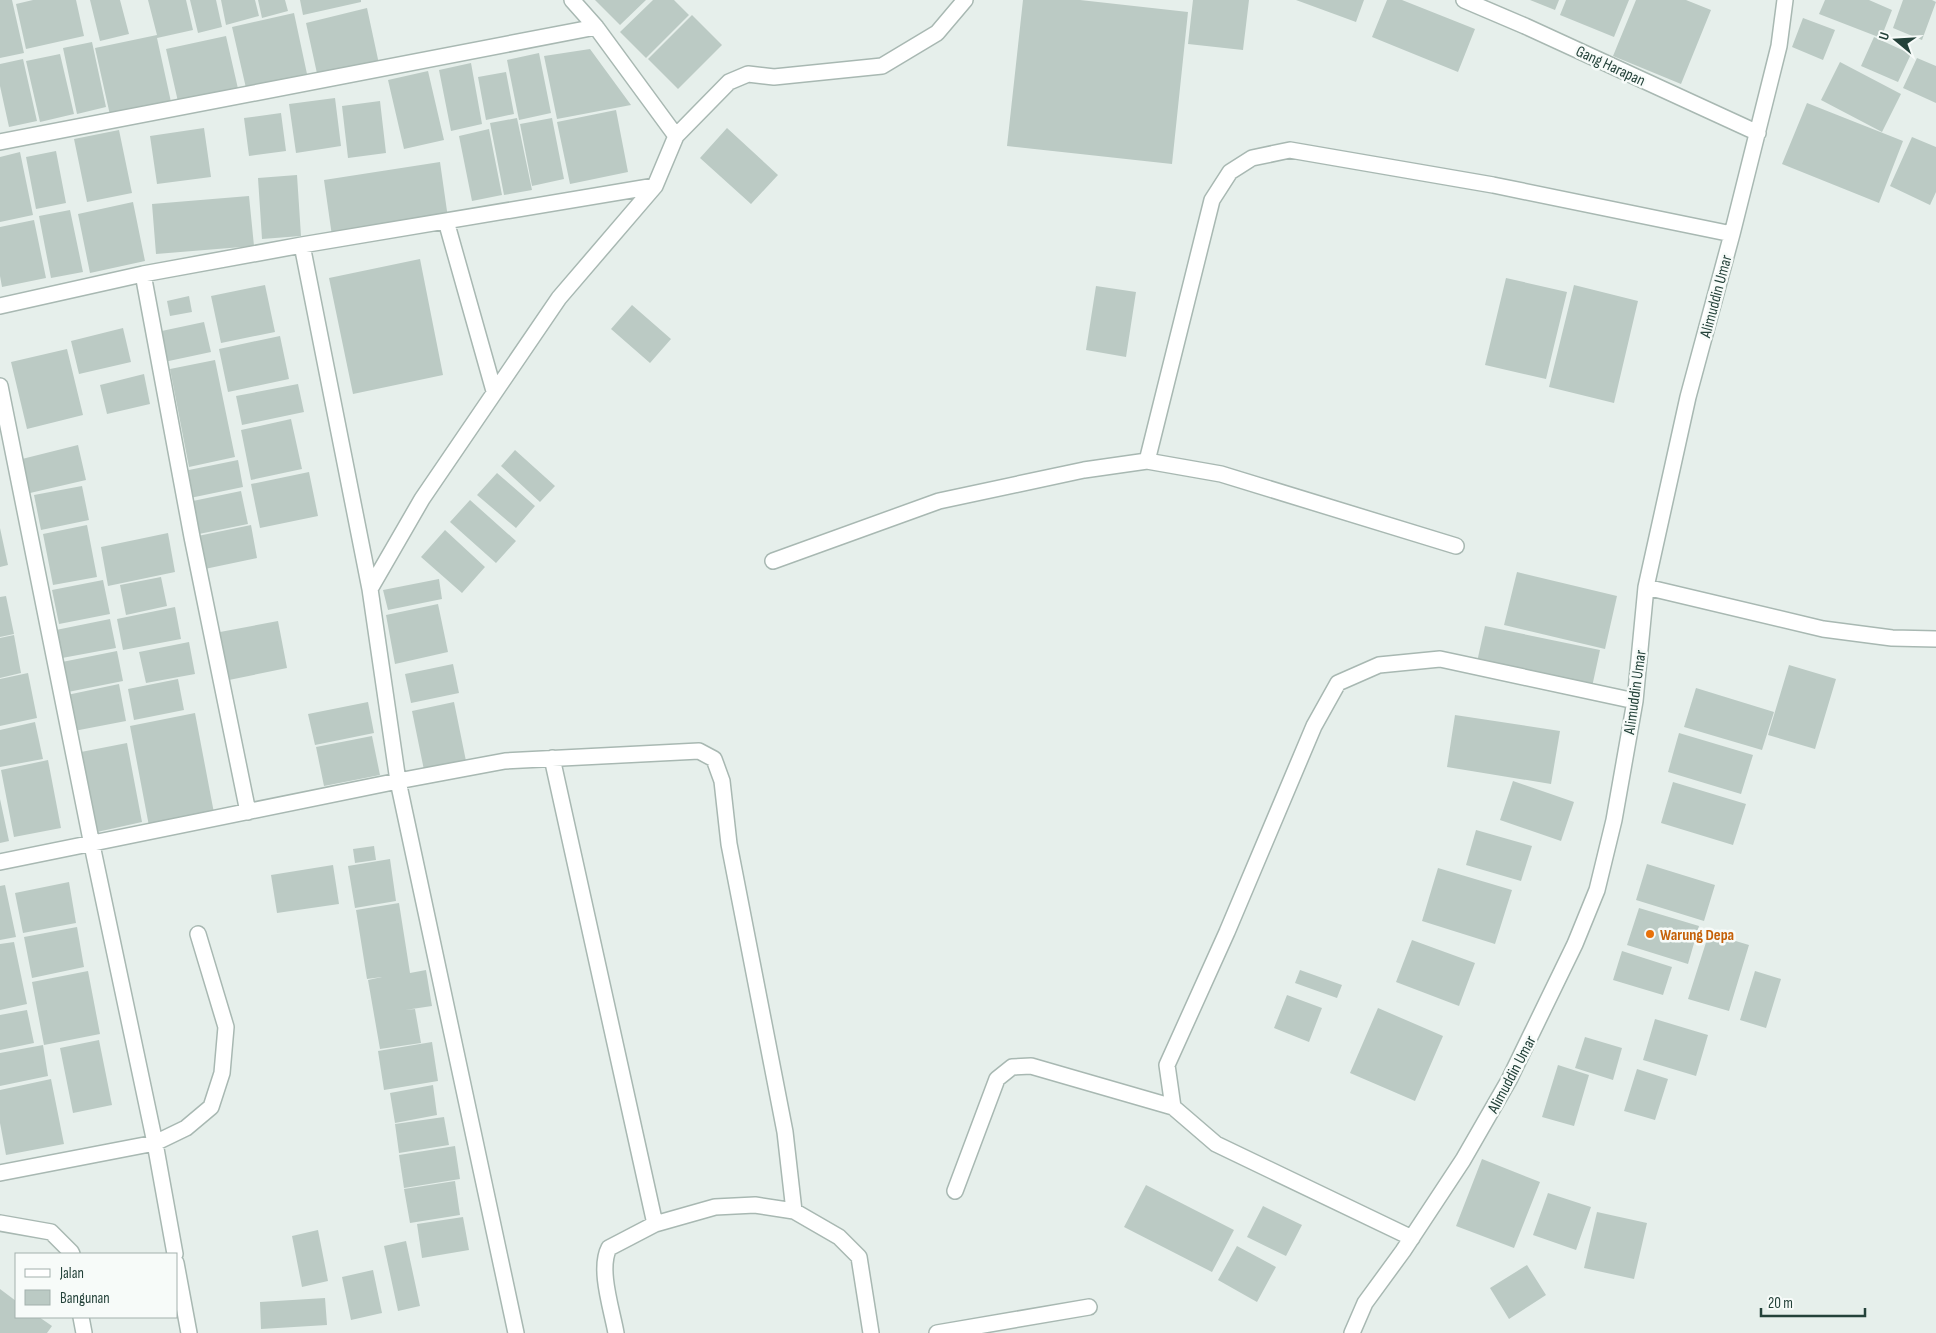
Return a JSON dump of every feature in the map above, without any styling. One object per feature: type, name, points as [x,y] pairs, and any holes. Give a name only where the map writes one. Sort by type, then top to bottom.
[{"type":"street","points":[[572,0],[596,27],[676,136]]},
{"type":"street","points":[[370,589],[422,499],[559,298],[655,186],[676,136],[728,82],[748,74],[774,77],[882,66],[937,33],[966,0]]},
{"type":"street","name":"Gang Harapan","points":[[1464,0],[1758,133]]},
{"type":"street","name":"Alimuddin Umar","points":[[1352,1333],[1365,1303],[1412,1238],[1463,1160],[1509,1080],[1575,944],[1597,890],[1614,820],[1635,701],[1646,587],[1688,397],[1732,234],[1779,46],[1785,0]]},
{"type":"street","points":[[0,142],[596,27]]},
{"type":"street","points":[[1147,461],[1212,200],[1230,172],[1252,158],[1290,150],[1493,186],[1732,234]]},
{"type":"street","points":[[0,306],[143,274],[302,245],[655,186]]},
{"type":"street","points":[[446,221],[494,392]]},
{"type":"street","points":[[302,245],[370,589],[398,781],[516,1333]]},
{"type":"street","points":[[143,274],[192,537],[248,812]]},
{"type":"street","points":[[0,386],[92,845],[155,1143],[175,1253]]},
{"type":"street","points":[[773,561],[939,501],[1084,470],[1147,461],[1221,474],[1456,546]]},
{"type":"street","points":[[1646,587],[1823,629],[1892,638],[1936,639]]},
{"type":"street","points":[[1173,1107],[1167,1064],[1227,932],[1314,726],[1338,683],[1379,665],[1440,659],[1635,701]]},
{"type":"street","points":[[0,862],[92,845],[398,781],[506,761],[699,751],[714,758],[722,781],[729,844],[784,1132],[794,1211]]},
{"type":"street","points":[[552,758],[655,1224]]},
{"type":"street","points":[[0,1173],[155,1143],[186,1128],[211,1108],[222,1073],[226,1027],[198,934]]},
{"type":"street","points":[[956,1191],[997,1078],[1012,1067],[1031,1066],[1173,1107],[1216,1144],[1412,1238]]},
{"type":"street","points":[[616,1333],[605,1271],[606,1255],[609,1248],[655,1224],[715,1208],[755,1205],[794,1211],[839,1237],[859,1257],[871,1333]]},
{"type":"street","points":[[0,1222],[51,1232],[72,1253]]},
{"type":"street","points":[[178,1274],[189,1333]]},
{"type":"street","points":[[937,1333],[1090,1307]]},
{"type":"street","points":[[81,1318],[84,1333]]},
{"type":"building","points":[[0,0],[12,0],[24,53],[0,58]]},
{"type":"building","points":[[33,0],[76,0],[84,36],[26,49],[16,4]]},
{"type":"building","points":[[90,0],[120,0],[129,34],[100,41]]},
{"type":"building","points":[[148,0],[186,0],[193,30],[157,38],[171,102],[110,115],[95,48],[157,35]]},
{"type":"building","points":[[190,0],[216,0],[222,27],[198,33]]},
{"type":"building","points":[[221,0],[255,0],[259,16],[226,25]]},
{"type":"building","points":[[258,0],[285,0],[288,11],[262,18]]},
{"type":"building","points":[[300,0],[361,0],[361,2],[303,15]]},
{"type":"building","points":[[595,0],[646,0],[620,25]]},
{"type":"building","points":[[653,0],[674,0],[689,15],[646,58],[620,32]]},
{"type":"building","points":[[1023,0],[1080,0],[1188,12],[1172,164],[1007,146]]},
{"type":"building","points":[[1193,0],[1249,0],[1243,50],[1188,44]]},
{"type":"building","points":[[1296,0],[1364,0],[1356,22]]},
{"type":"building","points":[[1387,0],[1402,0],[1475,29],[1458,72],[1372,37]]},
{"type":"building","points":[[1530,0],[1559,0],[1555,10]]},
{"type":"building","points":[[1566,0],[1629,0],[1614,37],[1560,15]]},
{"type":"building","points":[[1636,0],[1686,0],[1711,10],[1681,84],[1613,56]]},
{"type":"building","points":[[1825,0],[1869,0],[1892,10],[1881,38],[1819,14]]},
{"type":"building","points":[[1903,0],[1932,0],[1936,2],[1922,40],[1893,28]]},
{"type":"building","points":[[367,8],[379,64],[318,78],[306,23]]},
{"type":"building","points":[[294,13],[307,74],[246,88],[232,27]]},
{"type":"building","points":[[692,15],[722,45],[678,89],[648,59]]},
{"type":"building","points":[[1803,18],[1835,30],[1823,60],[1792,47]]},
{"type":"building","points":[[226,36],[239,93],[179,106],[166,49]]},
{"type":"building","points":[[1874,37],[1911,54],[1898,82],[1861,66]]},
{"type":"building","points":[[92,42],[106,107],[77,114],[63,48]]},
{"type":"building","points":[[590,49],[631,105],[557,119],[544,56]]},
{"type":"building","points":[[539,53],[551,113],[519,120],[507,60]]},
{"type":"building","points":[[60,54],[74,114],[40,122],[26,61]]},
{"type":"building","points":[[1917,58],[1936,66],[1936,103],[1903,88]]},
{"type":"building","points":[[23,59],[37,121],[9,127],[0,86],[0,64]]},
{"type":"building","points":[[1840,62],[1901,94],[1882,132],[1821,100]]},
{"type":"building","points":[[471,63],[482,124],[451,131],[439,70]]},
{"type":"building","points":[[428,71],[444,140],[404,149],[388,80]]},
{"type":"building","points":[[506,72],[514,114],[486,120],[478,77]]},
{"type":"building","points":[[335,98],[341,146],[296,153],[289,104]]},
{"type":"building","points":[[380,101],[386,153],[348,158],[342,106]]},
{"type":"building","points":[[1807,103],[1903,141],[1879,203],[1782,164]]},
{"type":"building","points":[[616,110],[628,172],[570,184],[557,122]]},
{"type":"building","points":[[281,113],[286,151],[249,156],[244,118]]},
{"type":"building","points":[[517,118],[532,190],[504,195],[490,123]]},
{"type":"building","points":[[552,118],[564,179],[532,186],[520,124]]},
{"type":"building","points":[[204,128],[211,177],[157,184],[150,136]]},
{"type":"building","points":[[727,128],[778,175],[751,204],[700,158]]},
{"type":"building","points":[[489,129],[502,195],[472,201],[459,136]]},
{"type":"building","points":[[119,130],[132,193],[87,202],[74,139]]},
{"type":"building","points":[[1912,137],[1936,147],[1936,192],[1930,205],[1890,186]]},
{"type":"building","points":[[56,151],[66,203],[36,209],[26,157]]},
{"type":"building","points":[[20,152],[33,215],[0,222],[0,157]]},
{"type":"building","points":[[440,162],[448,218],[332,236],[324,180]]},
{"type":"building","points":[[297,175],[301,236],[262,239],[258,178]]},
{"type":"building","points":[[249,196],[254,246],[156,254],[152,204]]},
{"type":"building","points":[[133,202],[145,261],[90,273],[78,214]]},
{"type":"building","points":[[70,210],[83,272],[51,278],[39,216]]},
{"type":"building","points":[[34,220],[46,278],[2,287],[0,276],[0,227]]},
{"type":"building","points":[[420,259],[443,375],[353,394],[329,278]]},
{"type":"building","points":[[1506,278],[1567,292],[1546,379],[1485,365]]},
{"type":"building","points":[[265,285],[275,332],[221,343],[211,296]]},
{"type":"building","points":[[1574,285],[1638,301],[1614,403],[1549,387]]},
{"type":"building","points":[[1096,286],[1136,292],[1126,357],[1086,350]]},
{"type":"building","points":[[189,296],[192,312],[170,316],[167,301]]},
{"type":"building","points":[[632,305],[671,339],[650,363],[611,329]]},
{"type":"building","points":[[204,322],[211,352],[164,362],[157,332]]},
{"type":"building","points":[[123,328],[131,362],[79,374],[71,341]]},
{"type":"building","points":[[280,336],[289,379],[228,392],[219,349]]},
{"type":"building","points":[[67,349],[83,415],[27,429],[11,362]]},
{"type":"building","points":[[215,360],[235,457],[189,467],[170,369]]},
{"type":"building","points":[[144,374],[150,404],[107,414],[100,385]]},
{"type":"building","points":[[298,384],[304,412],[242,425],[236,396]]},
{"type":"building","points":[[291,419],[302,469],[251,480],[241,430]]},
{"type":"building","points":[[78,445],[86,480],[30,493],[22,459]]},
{"type":"building","points":[[515,450],[555,486],[540,502],[501,466]]},
{"type":"building","points":[[238,460],[243,487],[190,498],[184,471]]},
{"type":"building","points":[[309,472],[318,516],[260,528],[251,484]]},
{"type":"building","points":[[497,473],[535,506],[516,528],[477,495]]},
{"type":"building","points":[[82,486],[89,520],[41,530],[34,495]]},
{"type":"building","points":[[241,491],[248,524],[194,535],[188,502]]},
{"type":"building","points":[[470,500],[516,541],[496,563],[450,522]]},
{"type":"building","points":[[87,525],[97,577],[53,585],[43,534]]},
{"type":"building","points":[[251,525],[257,558],[200,570],[193,537]]},
{"type":"building","points":[[0,528],[8,565],[0,567]]},
{"type":"building","points":[[445,530],[485,567],[462,593],[421,557]]},
{"type":"building","points":[[168,533],[175,572],[108,586],[101,547]]},
{"type":"building","points":[[1517,572],[1617,596],[1605,649],[1504,625]]},
{"type":"building","points":[[161,577],[167,606],[126,615],[120,585]]},
{"type":"building","points":[[439,579],[442,599],[388,610],[383,590]]},
{"type":"building","points":[[103,580],[110,614],[59,624],[52,590]]},
{"type":"building","points":[[6,596],[14,634],[0,637],[0,597]]},
{"type":"building","points":[[438,604],[448,652],[395,664],[386,615]]},
{"type":"building","points":[[175,607],[181,639],[123,650],[117,619]]},
{"type":"building","points":[[110,619],[116,648],[62,658],[56,630]]},
{"type":"building","points":[[278,621],[287,668],[229,680],[220,632]]},
{"type":"building","points":[[1485,626],[1600,650],[1592,687],[1477,662]]},
{"type":"building","points":[[14,635],[21,673],[0,678],[0,638]]},
{"type":"building","points":[[189,642],[195,674],[146,683],[139,652]]},
{"type":"building","points":[[117,651],[123,681],[68,692],[62,662]]},
{"type":"building","points":[[453,664],[459,693],[411,703],[405,674]]},
{"type":"building","points":[[1789,665],[1836,679],[1815,749],[1768,735]]},
{"type":"building","points":[[28,673],[37,718],[0,726],[0,679]]},
{"type":"building","points":[[178,679],[184,710],[134,720],[128,689]]},
{"type":"building","points":[[119,684],[126,721],[74,731],[67,695]]},
{"type":"building","points":[[1696,688],[1774,712],[1762,750],[1684,727]]},
{"type":"building","points":[[368,702],[374,733],[315,745],[308,714]]},
{"type":"building","points":[[454,702],[466,761],[424,770],[412,711]]},
{"type":"building","points":[[195,713],[214,813],[149,826],[130,726]]},
{"type":"building","points":[[1455,715],[1560,731],[1551,784],[1447,767]]},
{"type":"building","points":[[35,722],[43,759],[0,767],[0,730]]},
{"type":"building","points":[[1679,733],[1753,755],[1741,794],[1668,772]]},
{"type":"building","points":[[372,736],[380,775],[324,786],[316,747]]},
{"type":"building","points":[[127,743],[142,822],[97,832],[81,752]]},
{"type":"building","points":[[48,760],[61,828],[14,837],[1,770]]},
{"type":"building","points":[[1513,781],[1574,802],[1561,841],[1500,820]]},
{"type":"building","points":[[1673,782],[1746,804],[1733,845],[1661,823]]},
{"type":"building","points":[[0,799],[9,841],[0,843]]},
{"type":"building","points":[[1476,830],[1532,846],[1521,881],[1466,865]]},
{"type":"building","points":[[374,846],[376,860],[355,863],[353,849]]},
{"type":"building","points":[[390,859],[396,901],[355,908],[348,866]]},
{"type":"building","points":[[1647,864],[1715,885],[1704,921],[1636,900]]},
{"type":"building","points":[[333,865],[339,904],[277,913],[271,875]]},
{"type":"building","points":[[1438,868],[1512,890],[1495,944],[1422,921]]},
{"type":"building","points":[[69,882],[76,923],[23,933],[15,893]]},
{"type":"building","points":[[5,885],[16,937],[0,940],[0,886]]},
{"type":"building","points":[[399,903],[410,973],[426,970],[432,1006],[405,1010],[415,1009],[421,1043],[380,1049],[368,980],[382,977],[367,979],[356,910]]},
{"type":"building","points":[[1639,908],[1699,926],[1688,964],[1627,945]]},
{"type":"building","points":[[77,927],[84,967],[32,978],[24,937]]},
{"type":"building","points":[[1709,933],[1749,945],[1729,1011],[1688,999]]},
{"type":"building","points":[[1412,940],[1475,963],[1459,1006],[1396,982]]},
{"type":"building","points":[[14,942],[27,1004],[0,1010],[0,944]]},
{"type":"building","points":[[1622,951],[1672,967],[1663,995],[1613,980]]},
{"type":"building","points":[[1300,970],[1342,985],[1337,998],[1295,983]]},
{"type":"building","points":[[88,971],[100,1034],[44,1045],[32,982]]},
{"type":"building","points":[[1755,971],[1781,979],[1766,1028],[1740,1020]]},
{"type":"building","points":[[1287,995],[1322,1008],[1309,1042],[1274,1028]]},
{"type":"building","points":[[1378,1008],[1443,1036],[1415,1101],[1350,1073]]},
{"type":"building","points":[[27,1010],[34,1043],[0,1050],[0,1015]]},
{"type":"building","points":[[1655,1019],[1708,1035],[1696,1076],[1643,1060]]},
{"type":"building","points":[[1585,1037],[1622,1048],[1613,1080],[1575,1068]]},
{"type":"building","points":[[99,1040],[112,1105],[73,1113],[60,1048]]},
{"type":"building","points":[[432,1042],[438,1081],[384,1090],[378,1051]]},
{"type":"building","points":[[43,1045],[48,1076],[0,1086],[0,1053]]},
{"type":"building","points":[[1558,1065],[1589,1075],[1574,1126],[1542,1117]]},
{"type":"building","points":[[1637,1069],[1668,1079],[1655,1120],[1624,1111]]},
{"type":"building","points":[[51,1079],[64,1144],[6,1155],[0,1123],[0,1090]]},
{"type":"building","points":[[433,1085],[437,1115],[395,1123],[390,1093]]},
{"type":"building","points":[[444,1117],[449,1145],[399,1153],[395,1124]]},
{"type":"building","points":[[455,1146],[460,1179],[404,1188],[399,1155]]},
{"type":"building","points":[[1482,1159],[1540,1182],[1514,1248],[1456,1226]]},
{"type":"building","points":[[455,1181],[460,1215],[410,1223],[404,1189]]},
{"type":"building","points":[[1146,1185],[1234,1230],[1212,1272],[1124,1227]]},
{"type":"building","points":[[1548,1193],[1591,1207],[1576,1250],[1533,1235]]},
{"type":"building","points":[[1263,1206],[1302,1225],[1286,1256],[1247,1237]]},
{"type":"building","points":[[1597,1212],[1647,1223],[1634,1279],[1584,1268]]},
{"type":"building","points":[[463,1217],[469,1250],[422,1258],[417,1224]]},
{"type":"building","points":[[318,1230],[328,1281],[302,1287],[292,1236]]},
{"type":"building","points":[[406,1241],[420,1306],[398,1311],[384,1246]]},
{"type":"building","points":[[1237,1246],[1276,1267],[1257,1302],[1218,1280]]},
{"type":"building","points":[[1527,1265],[1546,1295],[1509,1319],[1490,1288]]},
{"type":"building","points":[[373,1270],[382,1313],[351,1320],[342,1277]]},
{"type":"building","points":[[0,1289],[15,1300],[15,1318],[40,1318],[52,1326],[47,1333],[0,1333]]},
{"type":"building","points":[[325,1298],[327,1325],[261,1329],[260,1302]]},
{"type":"place","name":"Warung Depa","points":[[1650,934]]}]
